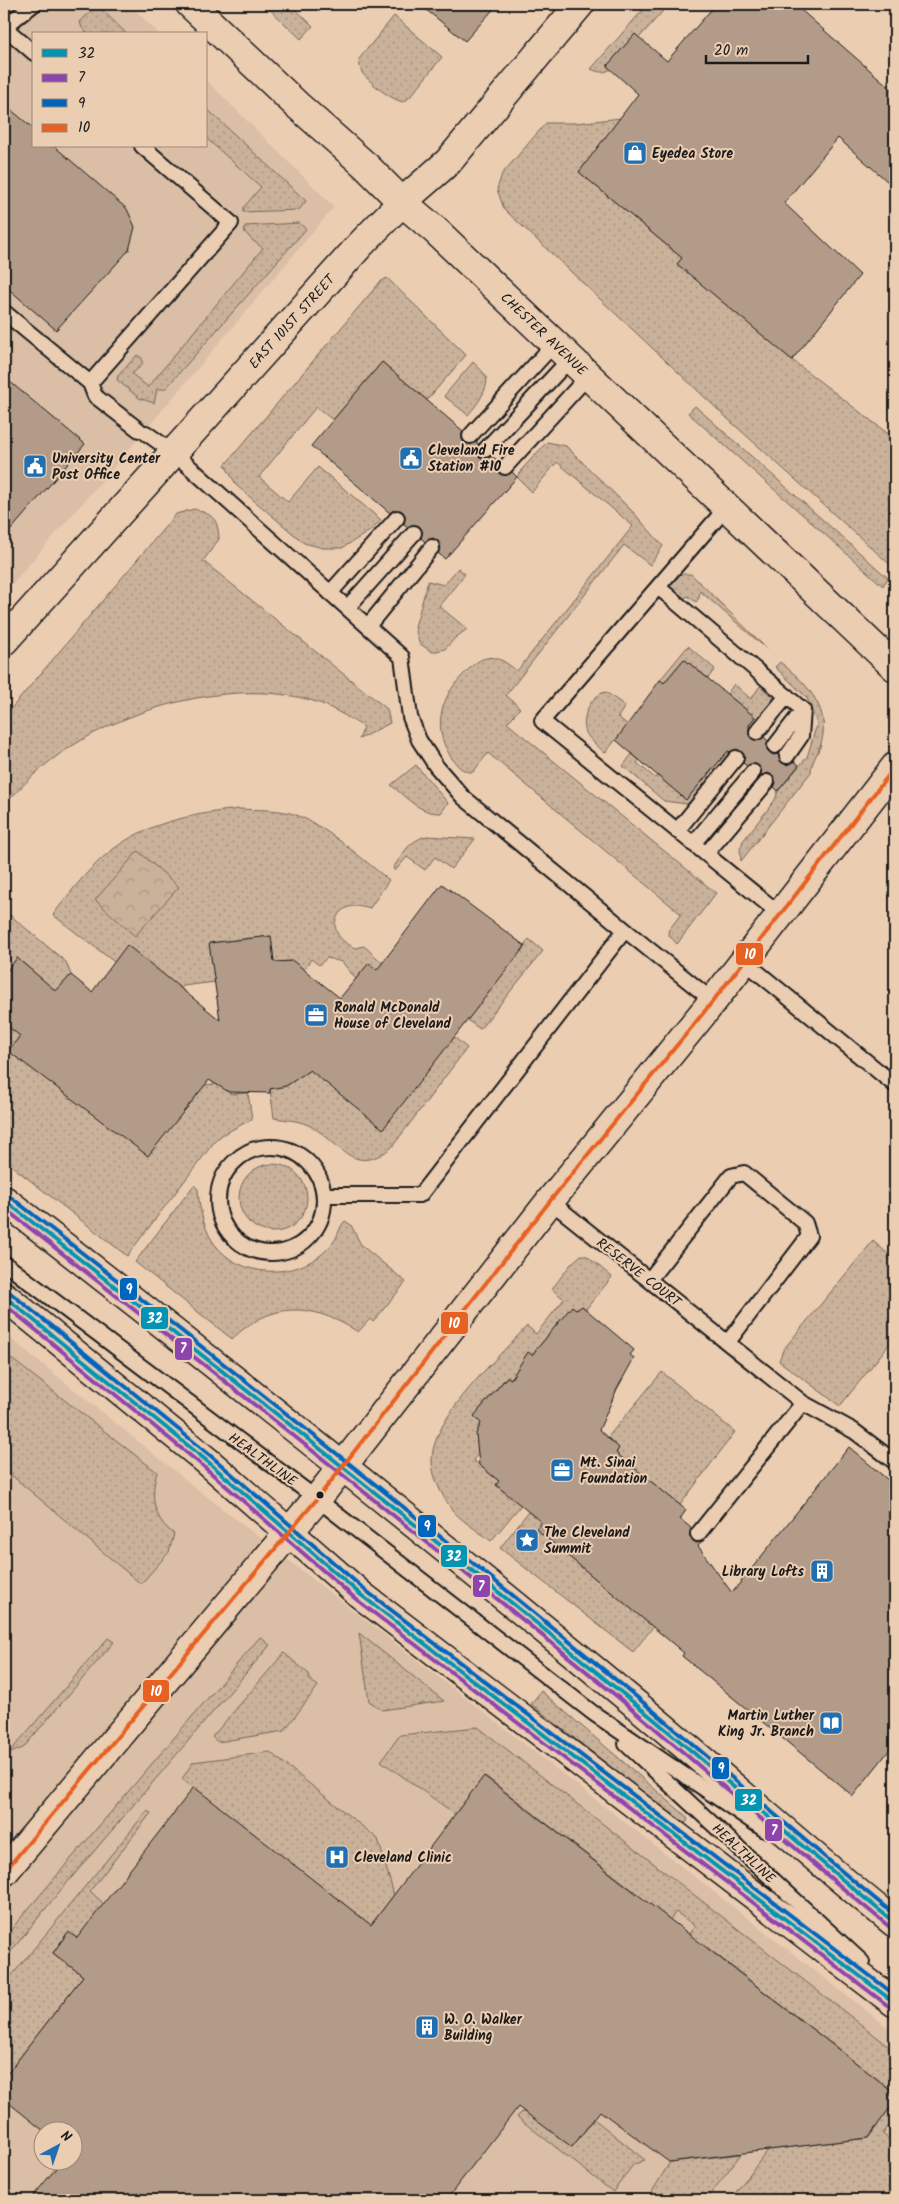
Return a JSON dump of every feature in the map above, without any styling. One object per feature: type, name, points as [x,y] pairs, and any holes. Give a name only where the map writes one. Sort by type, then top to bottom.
[{"type":"main road","name":"CHESTER AVENUE","points":[[190,4],[297,105],[366,166],[402,202],[435,230],[895,667]]},
{"type":"main road","name":"EAST 101ST STREET","points":[[5,636],[174,453],[354,251],[402,202],[448,162],[580,4]]},
{"type":"main road","points":[[4,1872],[289,1532],[550,1201],[714,1002],[895,767]]},
{"type":"main road","points":[[4,1200],[246,1388],[623,1694],[895,1923]]},
{"type":"main road","points":[[4,1296],[207,1461],[361,1595],[895,2003]]},
{"type":"lane","points":[[32,51],[4,27],[34,4]]},
{"type":"lane","points":[[90,383],[231,223],[144,148]]},
{"type":"lane","points":[[4,312],[90,383],[95,396],[142,432],[174,453],[402,656],[410,717],[419,740],[436,766],[463,797],[714,1002]]},
{"type":"lane","points":[[470,436],[571,360]]},
{"type":"lane","points":[[485,450],[571,360]]},
{"type":"lane","points":[[505,467],[571,360]]},
{"type":"lane","points":[[726,508],[542,721],[780,914]]},
{"type":"lane","points":[[330,592],[397,518]]},
{"type":"lane","points":[[347,608],[414,532]]},
{"type":"lane","points":[[368,626],[432,548]]},
{"type":"lane","points":[[658,587],[803,710]]},
{"type":"lane","points":[[758,732],[787,696]]},
{"type":"lane","points":[[775,746],[803,710]]},
{"type":"lane","points":[[787,756],[801,736],[803,710]]},
{"type":"lane","points":[[677,831],[736,758]]},
{"type":"lane","points":[[693,844],[753,772]]},
{"type":"lane","points":[[706,854],[767,782]]},
{"type":"lane","points":[[324,1195],[420,1195],[625,930]]},
{"type":"lane","points":[[744,961],[895,1085]]},
{"type":"lane","points":[[269,1147],[290,1150],[310,1164],[319,1177],[324,1195],[322,1217],[312,1234],[301,1244],[277,1253],[257,1251],[240,1244],[228,1232],[219,1211],[218,1199],[221,1181],[232,1163],[251,1150],[269,1147]]},
{"type":"lane","points":[[649,1280],[731,1176],[744,1172],[805,1223],[809,1236],[728,1342]]},
{"type":"lane","name":"RESERVE COURT","points":[[550,1201],[803,1403],[854,1431],[895,1462]]},
{"type":"lane","name":"HEALTHLINE","points":[[4,1263],[316,1498],[593,1713],[856,1892]]},
{"type":"lane","points":[[698,1534],[803,1403]]},
{"type":"lane","name":"HEALTHLINE","points":[[593,1713],[895,1994]]},
{"type":"shaded area","points":[[4,4],[129,4],[157,32],[32,32],[32,148],[208,148],[208,82],[334,207],[126,453],[4,593]]},
{"type":"shaded area","name":"Cleveland Clinic","points":[[4,1333],[197,1489],[895,2033],[895,2200],[4,2200]]},
{"type":"green space","points":[[264,4],[290,4],[313,26],[301,39]]},
{"type":"green space","points":[[648,4],[669,4],[639,38],[635,34],[607,66],[611,69],[601,72],[591,69]]},
{"type":"green space","points":[[97,5],[125,32],[86,32],[80,22]]},
{"type":"green space","points":[[394,16],[442,57],[410,97],[403,102],[387,95],[367,78],[361,71],[359,59]]},
{"type":"green space","points":[[208,110],[306,201],[299,210],[243,212],[244,207],[261,187],[208,140]]},
{"type":"green space","points":[[621,118],[579,172],[682,258],[678,264],[792,360],[895,439],[895,569],[729,420],[504,209],[497,189],[502,174],[546,123],[576,123]]},
{"type":"green space","points":[[299,223],[306,229],[165,389],[157,389],[154,403],[139,398],[117,380],[118,376],[137,355],[142,358],[142,365],[132,374],[148,387],[263,248],[244,231],[245,226]]},
{"type":"green space","points":[[387,278],[466,355],[427,400],[382,362],[333,420],[316,407],[259,477],[288,502],[318,467],[381,520],[370,531],[342,548],[323,548],[304,543],[237,486],[225,465],[380,282]]},
{"type":"green space","points":[[473,362],[487,380],[482,396],[468,415],[444,396]]},
{"type":"green space","points":[[695,406],[888,578],[883,586],[688,413]]},
{"type":"green space","points":[[547,442],[566,446],[633,512],[663,546],[650,565],[624,545],[506,695],[520,708],[507,723],[716,893],[677,944],[668,931],[681,914],[488,753],[473,772],[467,771],[460,768],[454,761],[442,739],[441,716],[444,704],[455,683],[474,664],[490,657],[499,659],[517,671],[633,526],[557,462],[532,492],[517,477]]},
{"type":"green space","points":[[194,509],[206,513],[213,518],[217,526],[219,539],[203,561],[387,709],[390,723],[359,739],[364,727],[331,708],[310,700],[280,694],[249,693],[185,700],[123,720],[69,748],[42,767],[4,806],[4,717],[176,514]]},
{"type":"green space","points":[[458,568],[465,574],[439,606],[467,629],[445,649],[432,652],[419,643],[415,627],[428,581],[444,585]]},
{"type":"green space","points":[[691,574],[768,650],[700,591],[696,602],[688,596],[682,600],[665,584],[673,576]]},
{"type":"green space","points":[[688,646],[715,669],[708,678],[684,659],[664,683],[660,680]]},
{"type":"green space","points":[[780,662],[798,677],[819,705],[822,716],[822,740],[812,764],[811,772],[741,861],[740,849],[743,841],[775,800],[778,791],[807,757],[817,724],[807,698],[775,667]]},
{"type":"green space","points":[[734,684],[751,699],[760,686],[772,697],[774,703],[755,730],[749,725],[755,717],[727,694]]},
{"type":"green space","points":[[606,692],[625,706],[618,717],[628,725],[605,753],[588,736],[584,724],[587,710],[591,703],[600,694]]},
{"type":"green space","points":[[728,751],[733,755],[695,799],[686,804],[664,801],[623,766],[632,754],[639,760],[637,763],[655,778],[658,776],[686,800]]},
{"type":"green space","points":[[416,765],[448,803],[441,813],[433,813],[420,808],[391,785]]},
{"type":"green space","points":[[240,809],[278,811],[302,817],[328,832],[389,880],[370,908],[348,907],[336,919],[335,926],[338,935],[345,942],[356,948],[364,946],[387,967],[356,979],[342,962],[327,958],[319,965],[311,959],[302,973],[291,961],[274,962],[271,936],[210,943],[215,982],[183,986],[169,1004],[53,915],[91,868],[109,852],[132,837],[177,819]]},
{"type":"green space","points":[[427,836],[475,839],[451,869],[435,857],[425,870],[407,857],[395,871],[393,868],[407,848]]},
{"type":"green space","points":[[138,851],[179,887],[135,936],[95,900]]},
{"type":"green space","points":[[4,910],[66,962],[71,975],[56,991],[17,958],[4,975]]},
{"type":"green space","points":[[529,939],[543,951],[480,1029],[467,1020]]},
{"type":"green space","points":[[4,1023],[20,1036],[9,1051],[148,1155],[205,1085],[225,1083],[226,1091],[231,1094],[248,1093],[252,1119],[222,1135],[215,1141],[127,1256],[4,1160]]},
{"type":"green space","points":[[454,1037],[467,1048],[392,1147],[379,1156],[358,1159],[340,1149],[312,1127],[303,1123],[274,1118],[270,1089],[286,1086],[310,1070]]},
{"type":"green space","points":[[273,1164],[286,1167],[297,1174],[304,1185],[307,1198],[304,1211],[297,1222],[286,1229],[273,1232],[260,1229],[249,1222],[242,1211],[239,1198],[242,1185],[249,1174],[260,1167]]},
{"type":"green space","points":[[194,1185],[198,1189],[201,1213],[210,1237],[219,1250],[231,1260],[244,1266],[274,1271],[304,1265],[318,1257],[328,1248],[345,1221],[351,1225],[361,1245],[406,1282],[373,1322],[370,1319],[358,1332],[325,1315],[293,1310],[263,1317],[247,1326],[232,1339],[135,1262]]},
{"type":"green space","points":[[873,1241],[895,1260],[895,1337],[840,1406],[779,1361],[783,1350]]},
{"type":"green space","points":[[581,1255],[587,1256],[612,1277],[586,1309],[582,1306],[577,1310],[572,1306],[532,1355],[528,1353],[511,1379],[508,1375],[474,1416],[481,1423],[477,1437],[481,1451],[473,1460],[499,1481],[496,1485],[521,1505],[491,1541],[458,1516],[443,1496],[437,1484],[432,1464],[436,1441],[456,1406],[485,1370],[527,1326],[536,1334],[564,1299],[552,1289],[571,1264]]},
{"type":"green space","points":[[4,1353],[157,1472],[154,1490],[155,1506],[162,1521],[174,1534],[169,1552],[141,1584],[4,1469]]},
{"type":"green space","points":[[662,1372],[735,1432],[680,1505],[616,1453],[619,1448],[607,1438]]},
{"type":"green space","points":[[562,1497],[536,1529],[653,1627],[633,1652],[500,1548],[528,1512],[537,1518]]},
{"type":"green space","points":[[359,1633],[444,1701],[382,1710],[369,1701]]},
{"type":"green space","points":[[260,1637],[270,1645],[55,1897],[4,1960],[4,1939],[18,1921]]},
{"type":"green space","points":[[108,1638],[114,1642],[23,1748],[8,1754]]},
{"type":"green space","points":[[284,1653],[309,1674],[310,1680],[318,1686],[284,1731],[218,1742],[212,1737]]},
{"type":"green space","points":[[541,1691],[686,1816],[688,1820],[686,1823],[682,1823],[531,1704]]},
{"type":"green space","points":[[478,1727],[895,2051],[895,2093],[708,1948],[696,1963],[678,1948],[695,1926],[676,1912],[659,1933],[627,1909],[638,1894],[485,1776],[455,1814],[381,1761],[400,1735]]},
{"type":"green space","points":[[270,1752],[378,1839],[394,1895],[371,1925],[182,1779],[193,1762]]},
{"type":"green space","points":[[147,1811],[151,1813],[90,1891],[104,1904],[91,1949],[68,1932],[53,1953],[83,1976],[4,2078],[4,1985]]},
{"type":"green space","points":[[895,2101],[895,2117],[883,2134],[895,2145],[895,2200],[730,2200],[768,2150],[868,2138]]},
{"type":"green space","points":[[524,2110],[572,2147],[594,2119],[645,2160],[633,2165],[613,2192],[517,2117]]},
{"type":"green space","points":[[741,2154],[706,2200],[647,2200],[670,2162]]},
{"type":"building","points":[[419,4],[498,4],[465,41]]},
{"type":"building","points":[[716,4],[794,4],[895,92],[895,188],[838,138],[784,203],[860,275],[792,360],[677,264],[682,258],[579,172],[638,94],[607,66],[635,34],[667,61]]},
{"type":"building","points":[[4,104],[32,127],[32,148],[56,148],[127,209],[135,227],[129,250],[56,330],[4,285]]},
{"type":"building","name":"Cleveland Fire Station #10","points":[[382,362],[463,431],[462,438],[464,443],[472,444],[476,442],[479,444],[477,452],[479,457],[487,458],[492,456],[498,461],[497,469],[500,474],[507,475],[512,472],[517,477],[445,559],[438,553],[441,548],[438,541],[433,538],[425,542],[421,538],[422,531],[419,526],[412,525],[408,527],[404,524],[405,516],[402,511],[395,510],[390,513],[311,446]]},
{"type":"building","name":"University Center Post Office","points":[[4,377],[85,444],[4,538]]},
{"type":"building","points":[[684,659],[755,717],[749,725],[749,735],[751,738],[756,741],[764,737],[768,741],[767,750],[773,755],[779,754],[782,763],[787,765],[794,761],[799,765],[778,791],[774,787],[776,783],[773,776],[768,773],[760,776],[761,769],[755,764],[747,766],[743,763],[744,754],[737,749],[728,751],[686,800],[616,740],[660,680],[664,683]]},
{"type":"building","name":"Ronald McDonald House of Cleveland","points":[[442,884],[525,946],[383,1129],[310,1070],[286,1086],[270,1089],[270,1093],[229,1092],[209,1080],[148,1156],[8,1051],[20,1036],[4,1023],[4,975],[17,958],[56,991],[71,975],[92,992],[127,945],[220,1020],[209,943],[271,936],[274,962],[293,961],[340,998],[369,963],[377,970]]},
{"type":"building","points":[[572,1306],[577,1310],[582,1306],[634,1350],[630,1355],[634,1358],[617,1389],[599,1430],[619,1448],[616,1453],[686,1510],[680,1519],[691,1528],[690,1538],[696,1543],[701,1542],[698,1546],[732,1593],[849,1447],[895,1486],[895,1743],[853,1796],[682,1656],[684,1653],[536,1529],[541,1522],[496,1485],[499,1481],[479,1465],[476,1434],[481,1423],[474,1416],[507,1377],[511,1379],[528,1352],[532,1355]]},
{"type":"building","name":"W. O. Walker Building","points":[[484,1776],[895,2093],[895,2101],[868,2138],[669,2162],[600,2111],[572,2147],[518,2107],[446,2200],[30,2200],[53,2172],[82,2172],[82,2122],[33,2122],[4,2099],[4,2078],[83,1976],[53,1953],[68,1932],[77,1938],[194,1787],[371,1925]]},
{"type":"transit line","name":"10","points":[[4,1872],[317,1499],[550,1201],[713,1001],[895,767]]},
{"type":"transit line","name":"9","points":[[8,1195],[242,1378],[551,1626],[895,1915]]},
{"type":"transit line","name":"32","points":[[4,1200],[469,1568],[656,1721],[895,1923]]},
{"type":"transit line","name":"7","points":[[4,1208],[313,1451],[543,1636],[891,1928]]},
{"type":"transit line","name":"9","points":[[8,1291],[211,1456],[365,1590],[895,1995]]},
{"type":"transit line","name":"32","points":[[4,1296],[207,1461],[361,1595],[895,2003]]},
{"type":"transit line","name":"7","points":[[4,1304],[203,1466],[357,1600],[891,2008]]},
{"type":"place","name":"Eyedea Store","points":[[635,153]]},
{"type":"place","name":"Cleveland Fire Station #10","points":[[411,458]]},
{"type":"place","name":"University Center Post Office","points":[[35,466]]},
{"type":"place","name":"Ronald McDonald House of Cleveland","points":[[316,1015]]},
{"type":"place","name":"Mt. Sinai Foundation","points":[[562,1470]]},
{"type":"place","name":"The Cleveland Summit","points":[[527,1540]]},
{"type":"place","name":"Library Lofts","points":[[822,1571]]},
{"type":"place","name":"Martin Luther King Jr. Branch","points":[[831,1723]]},
{"type":"place","name":"Cleveland Clinic","points":[[337,1857]]},
{"type":"place","name":"W. O. Walker Building","points":[[427,2027]]}]
